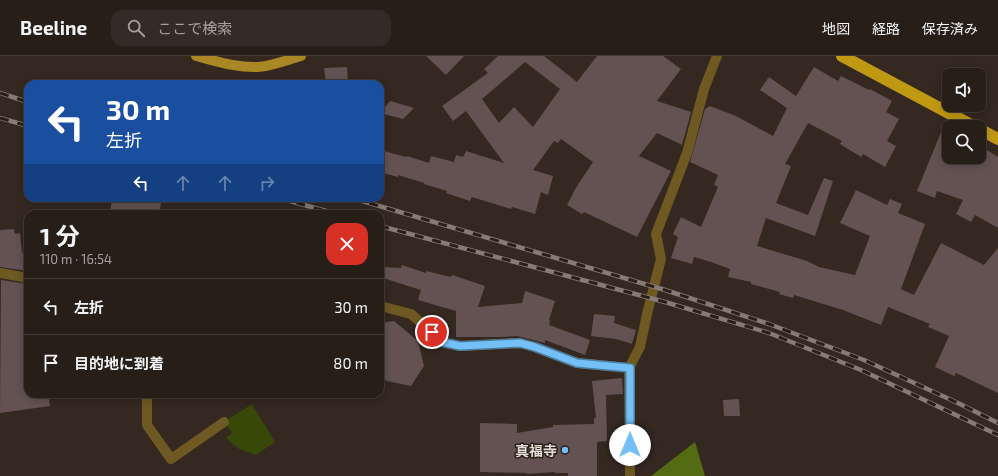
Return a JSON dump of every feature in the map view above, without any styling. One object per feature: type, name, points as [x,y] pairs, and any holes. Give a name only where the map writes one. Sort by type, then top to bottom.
[{"type":"highway","points":[[842,56],[962,120]]},
{"type":"highway","points":[[986,133],[998,139]]},
{"type":"main road","points":[[196,56],[240,66],[259,67],[301,56]]},
{"type":"street","points":[[630,476],[630,368],[640,347],[646,314],[661,259],[656,234],[686,153],[704,89],[717,56]]},
{"type":"street","points":[[0,273],[24,277]]},
{"type":"street","points":[[384,307],[411,314],[442,342],[460,346],[520,343],[577,363],[630,368]]},
{"type":"street","points":[[148,398],[147,425],[171,459],[224,422]]},
{"type":"green space","points":[[252,404],[275,442],[256,455],[239,449],[226,438],[232,433],[224,422]]},
{"type":"green space","points":[[695,442],[705,476],[651,476]]},
{"type":"building","points":[[426,56],[464,56],[446,75]]},
{"type":"building","points":[[498,56],[544,56],[577,82],[597,56],[663,56],[681,69],[657,101],[691,112],[682,145],[657,133],[639,156],[671,171],[637,237],[584,212],[582,214],[567,205],[577,186],[593,162],[561,139],[558,143],[554,141],[533,170],[553,176],[548,195],[541,192],[535,214],[512,207],[511,209],[472,197],[470,201],[446,193],[447,191],[424,183],[398,175],[398,177],[384,173],[384,151],[429,163],[431,156],[454,162],[456,155],[463,157],[466,151],[504,163],[466,111],[453,121],[442,106],[488,73],[484,69]],"holes":[[[525,62],[560,89],[533,127],[514,107],[499,123],[482,99]]]},
{"type":"building","points":[[347,67],[348,80],[326,80],[324,68]]},
{"type":"building","points":[[814,67],[838,81],[841,76],[892,101],[886,112],[899,119],[887,141],[896,146],[885,167],[863,154],[861,157],[840,144],[842,141],[808,123],[785,164],[791,166],[776,203],[808,215],[824,178],[833,181],[815,236],[766,218],[757,246],[807,261],[819,267],[855,275],[870,236],[840,223],[856,190],[887,205],[890,199],[902,204],[898,213],[925,224],[901,289],[914,295],[941,243],[984,265],[998,248],[998,393],[956,373],[954,376],[935,367],[949,336],[928,327],[930,324],[888,307],[881,325],[843,310],[794,295],[793,298],[779,294],[780,292],[751,284],[751,282],[728,277],[730,269],[711,262],[694,257],[692,264],[671,258],[678,237],[673,234],[681,217],[701,227],[718,187],[714,185],[718,175],[690,162],[705,109],[710,106],[736,116],[773,136],[787,108],[760,90],[769,77],[796,96]]},
{"type":"building","points":[[390,101],[414,108],[403,119],[384,114],[384,108]]},
{"type":"building","points":[[942,130],[942,164],[986,164],[986,149],[998,157],[998,228],[975,215],[971,222],[956,214],[963,200],[937,191],[935,198],[917,191]]},
{"type":"building","points":[[112,202],[161,202],[160,210],[110,210]]},
{"type":"building","points":[[14,229],[15,234],[20,233],[22,253],[24,253],[24,270],[0,267],[0,230]]},
{"type":"building","points":[[402,265],[426,273],[426,271],[451,277],[452,275],[485,286],[478,307],[522,303],[525,291],[555,301],[549,320],[549,325],[590,340],[585,355],[545,340],[545,343],[517,336],[456,337],[456,311],[418,300],[421,290],[384,278],[384,267],[401,268]]},
{"type":"building","points":[[1,280],[24,283],[24,398],[49,398],[50,406],[0,413]]},
{"type":"building","points":[[594,314],[615,316],[614,323],[636,330],[632,344],[616,339],[591,336]]},
{"type":"building","points":[[394,321],[418,341],[424,366],[411,386],[384,379],[384,322]]},
{"type":"building","points":[[622,378],[623,394],[606,395],[607,441],[597,442],[597,476],[568,476],[568,473],[555,472],[527,474],[480,472],[480,423],[517,424],[517,433],[553,427],[553,425],[594,424],[594,418],[596,418],[592,381]]},
{"type":"building","points":[[739,399],[740,416],[724,416],[723,400]]},
{"type":"railway","points":[[0,93],[24,101]]},
{"type":"railway","points":[[0,118],[24,125]]},
{"type":"railway","points":[[294,202],[322,210]]},
{"type":"railway","points":[[366,202],[665,290],[769,324],[864,360],[998,423]]},
{"type":"railway","points":[[384,227],[665,302],[769,333],[861,370],[998,435]]},
{"type":"place","name":"真福寺","points":[[565,450]]},
{"type":"route","points":[[432,332],[442,342],[460,346],[520,343],[577,363],[630,368],[630,445]]}]
